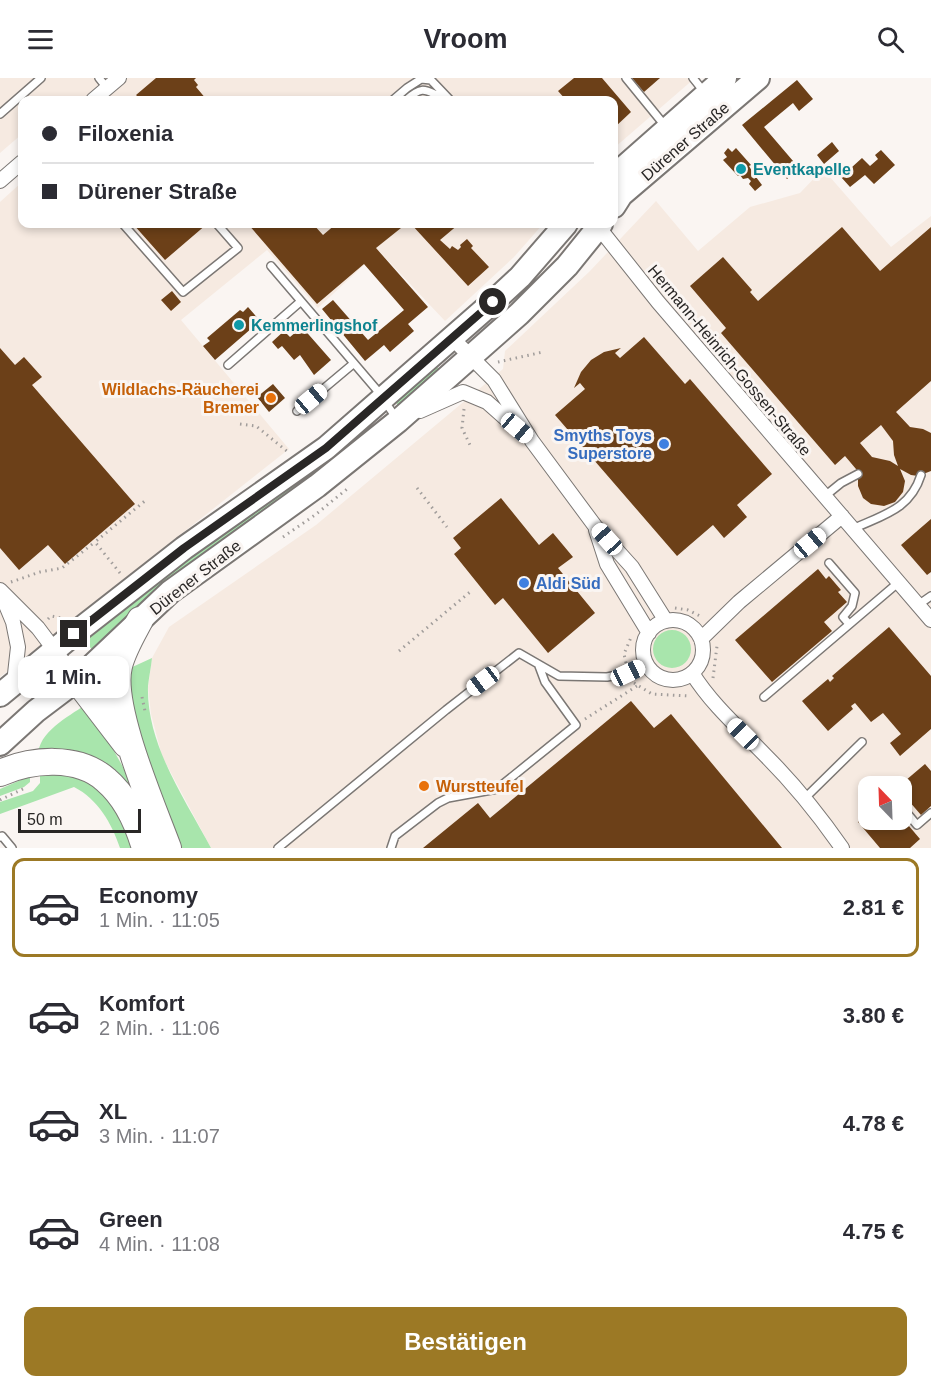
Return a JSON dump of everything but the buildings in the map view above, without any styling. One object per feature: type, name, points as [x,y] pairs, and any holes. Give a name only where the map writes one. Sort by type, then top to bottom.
[{"type":"highway","points":[[140,620],[118,668],[118,692],[132,751],[168,848]]},
{"type":"highway","points":[[77,680],[132,751]]},
{"type":"highway","points":[[0,773],[33,764],[63,762],[90,770],[106,780],[127,803],[145,848]]},
{"type":"main road","name":"Dürener Straße","points":[[618,172],[667,129],[700,86],[725,78]]},
{"type":"main road","name":"Dürener Straße","points":[[618,200],[758,78]]},
{"type":"main road","name":"Dürener Straße","points":[[0,744],[36,711],[77,680],[170,592],[318,486],[472,357],[519,314],[596,228]]},
{"type":"main road","name":"Dürener Straße","points":[[7,689],[184,548],[326,448],[520,277],[560,235]]},
{"type":"street","points":[[102,92],[119,78]]},
{"type":"street","points":[[0,181],[18,168]]},
{"type":"street","name":"Hermann-Heinrich-Gossen-Straße","points":[[601,228],[658,302],[931,620]]},
{"type":"street","points":[[452,338],[494,380],[532,441],[595,526],[632,567],[666,621]]},
{"type":"street","points":[[398,421],[463,392],[487,402],[532,441]]},
{"type":"street","points":[[701,639],[739,602],[842,516]]},
{"type":"street","points":[[595,526],[607,564],[649,633]]},
{"type":"street","points":[[2,589],[38,628],[77,680]]},
{"type":"street","points":[[2,589],[13,622],[18,647],[7,689]]},
{"type":"street","points":[[666,621],[683,622],[690,626],[701,639],[702,657],[693,673],[676,680],[668,679],[659,676],[647,664],[644,648],[649,633],[666,621]]},
{"type":"street","points":[[693,673],[702,688],[732,722],[806,798],[842,848]]},
{"type":"lane","points":[[20,96],[41,78]]},
{"type":"lane","points":[[626,78],[667,129]]},
{"type":"lane","points":[[397,96],[421,79],[431,80],[445,96]]},
{"type":"lane","points":[[411,96],[424,89],[441,96]]},
{"type":"lane","points":[[0,114],[18,98]]},
{"type":"lane","points":[[127,228],[183,292],[238,248],[220,228]]},
{"type":"lane","points":[[271,266],[398,421]]},
{"type":"lane","points":[[228,365],[300,302]]},
{"type":"lane","points":[[297,411],[352,364]]},
{"type":"lane","points":[[825,496],[841,483],[858,474]]},
{"type":"lane","points":[[853,529],[892,513],[918,485],[921,475]]},
{"type":"lane","points":[[829,563],[855,593],[852,606],[843,617],[849,624]]},
{"type":"lane","points":[[764,697],[898,582]]},
{"type":"lane","points":[[918,605],[931,596]]},
{"type":"lane","points":[[278,848],[519,653],[559,676],[607,677],[628,673],[647,664]]},
{"type":"lane","points":[[391,848],[395,837],[438,803],[448,798],[497,789],[576,725],[545,682],[539,666]]},
{"type":"lane","points":[[806,798],[862,742]]},
{"type":"lane","points":[[912,819],[917,825],[931,813]]},
{"type":"lane","points":[[0,837],[2,836],[12,848]]},
{"type":"path","points":[[496,362],[543,352]]},
{"type":"path","points":[[470,445],[462,428],[465,405],[473,408]]},
{"type":"path","points":[[240,424],[256,426],[291,455]]},
{"type":"path","points":[[417,488],[447,527]]},
{"type":"path","points":[[2,589],[13,581],[62,568],[146,500]]},
{"type":"path","points":[[94,542],[121,574]]},
{"type":"path","points":[[399,651],[470,592]]},
{"type":"path","points":[[61,618],[69,616]]},
{"type":"path","points":[[633,629],[624,654],[628,673],[637,686],[652,694],[688,695],[695,703]]},
{"type":"path","points":[[576,725],[637,686]]},
{"type":"path","points":[[141,691],[147,720]]},
{"type":"path","points":[[0,800],[38,783],[33,764]]},
{"type":"shaded area","points":[[0,78],[695,78],[618,145],[618,96],[18,96],[18,137],[0,153]]},
{"type":"shaded area","points":[[823,169],[891,247],[931,216],[931,848],[211,848],[162,756],[151,714],[148,687],[152,658],[169,627],[316,525],[503,369],[505,351],[590,271],[656,201],[698,251],[750,207],[800,193]]},
{"type":"shaded area","points":[[18,186],[18,228],[539,228],[514,257],[445,321],[379,251],[318,308],[267,250],[181,320],[289,449],[0,677],[0,202]]},
{"type":"green space","points":[[437,367],[441,371],[397,407],[397,396],[426,372]]},
{"type":"green space","points":[[326,461],[306,482],[168,582],[117,627],[94,652],[85,641],[153,584]]},
{"type":"green space","points":[[672,630],[685,636],[691,649],[685,662],[672,668],[659,662],[653,649],[659,636]]},
{"type":"green space","points":[[152,658],[148,686],[153,729],[179,791],[211,848],[180,848],[134,719],[128,669]]},
{"type":"green space","points":[[85,705],[114,751],[139,800],[38,756],[39,747],[48,732]]},
{"type":"green space","points":[[51,772],[84,778],[101,791],[114,808],[132,848],[120,848],[113,830],[97,805],[74,787],[0,814],[0,802],[33,791],[40,783],[40,774]]},
{"type":"green space","points":[[30,776],[30,782],[24,787],[0,796],[0,789]]},
{"type":"place","name":"Eventkapelle","points":[[741,169]]},
{"type":"place","name":"Kemmerlingshof","points":[[239,325]]},
{"type":"place","name":"Wildlachs-Räucherei Bremer","points":[[271,398]]},
{"type":"place","name":"Smyths Toys Superstore","points":[[664,444]]},
{"type":"place","name":"Aldi Süd","points":[[524,583]]},
{"type":"place","name":"Wurstteufel","points":[[424,786]]},
{"type":"route","points":[[74,634],[184,548],[326,448],[493,302]]}]
